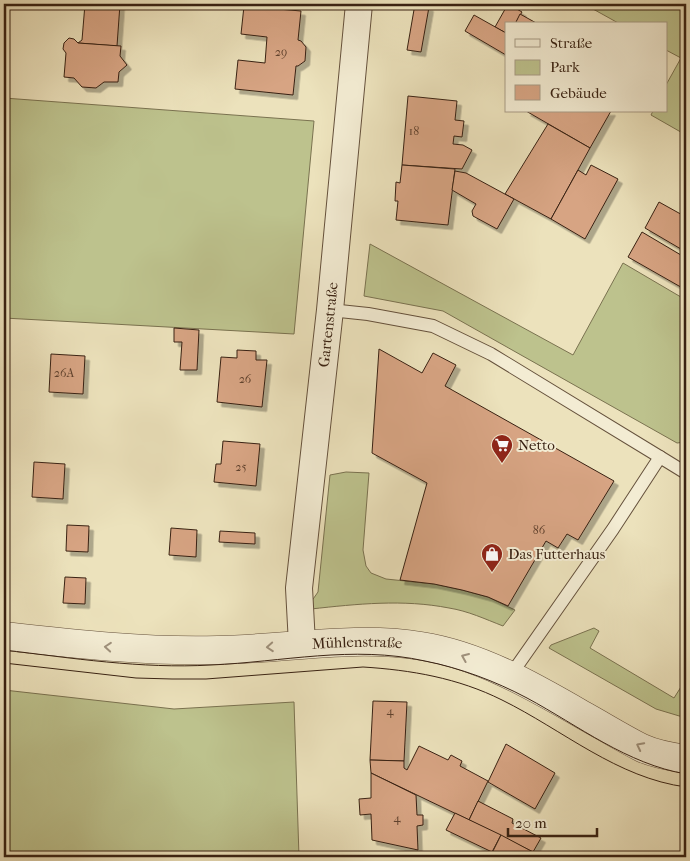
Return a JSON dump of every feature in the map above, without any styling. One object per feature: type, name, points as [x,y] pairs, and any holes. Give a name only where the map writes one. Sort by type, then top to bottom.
[{"type":"street","name":"Gartenstraße","points":[[302,644],[299,588],[330,310],[359,4]]},
{"type":"street","name":"Mühlenstraße","points":[[4,636],[166,651],[377,642],[420,645],[456,653],[510,676],[549,695],[644,749],[686,759]]},
{"type":"lane","points":[[330,310],[368,314],[433,326],[491,354],[686,473]]},
{"type":"lane","points":[[510,676],[613,530],[660,457]]},
{"type":"green space","points":[[584,4],[686,4],[686,135],[651,115],[652,112],[668,112],[668,81],[681,58],[668,51],[668,22],[616,22]]},
{"type":"green space","points":[[4,98],[314,121],[294,334],[4,318]]},
{"type":"green space","points":[[370,244],[573,355],[623,263],[686,300],[686,442],[677,443],[443,311],[364,296]]},
{"type":"green space","points":[[346,472],[369,473],[363,550],[366,566],[371,573],[386,579],[434,584],[488,597],[515,610],[503,626],[456,609],[432,605],[363,604],[311,609],[311,602],[318,592],[330,475]]},
{"type":"green space","points":[[594,628],[599,631],[590,648],[674,698],[686,679],[686,718],[656,709],[549,648],[551,645]]},
{"type":"green space","points":[[4,690],[174,709],[294,702],[299,857],[4,857]]},
{"type":"building","points":[[85,4],[120,4],[117,46],[78,43],[82,40]]},
{"type":"building","points":[[415,4],[429,7],[421,52],[407,50]]},
{"type":"building","points":[[508,4],[522,12],[516,22],[505,22],[505,32],[495,27]]},
{"type":"building","points":[[244,6],[301,11],[298,40],[306,47],[305,61],[296,66],[293,95],[235,89],[238,60],[265,63],[267,37],[241,34]]},
{"type":"building","points":[[520,14],[534,22],[516,22]]},
{"type":"building","points":[[474,15],[505,32],[505,54],[465,31]]},
{"type":"building","points":[[69,38],[74,39],[78,43],[121,46],[120,56],[127,65],[119,72],[118,82],[104,82],[96,88],[82,87],[74,78],[64,77],[66,53],[63,49],[64,43]]},
{"type":"building","points":[[408,96],[457,101],[455,120],[464,121],[462,137],[454,136],[453,144],[463,145],[472,150],[462,169],[402,165]]},
{"type":"building","points":[[528,112],[610,112],[590,148]]},
{"type":"building","points":[[548,124],[590,148],[551,219],[505,194]]},
{"type":"building","points":[[402,165],[455,169],[448,225],[396,220],[398,201],[395,201],[396,182],[400,183]]},
{"type":"building","points":[[591,165],[618,179],[585,239],[551,219],[578,170],[586,175]]},
{"type":"building","points":[[455,171],[466,173],[514,199],[497,229],[473,216],[472,211],[476,204],[452,190]]},
{"type":"building","points":[[659,202],[686,217],[686,252],[645,228]]},
{"type":"building","points":[[642,232],[686,258],[686,290],[628,257]]},
{"type":"building","points":[[174,328],[199,330],[197,370],[180,370],[182,342],[174,342]]},
{"type":"building","points":[[379,349],[422,373],[433,353],[456,365],[445,386],[614,481],[578,540],[567,534],[558,548],[546,541],[508,606],[488,597],[462,590],[400,580],[427,483],[372,453]]},
{"type":"building","points":[[237,350],[256,351],[256,360],[267,360],[262,407],[217,402],[221,357],[237,358]]},
{"type":"building","points":[[51,354],[85,356],[83,394],[49,392]]},
{"type":"building","points":[[223,441],[260,444],[256,486],[214,482],[216,464],[221,464]]},
{"type":"building","points":[[34,462],[65,464],[63,499],[32,497]]},
{"type":"building","points":[[67,525],[89,526],[88,552],[66,551]]},
{"type":"building","points":[[171,528],[197,530],[196,557],[169,555]]},
{"type":"building","points":[[220,531],[255,533],[255,544],[219,542]]},
{"type":"building","points":[[65,577],[86,578],[85,604],[63,603]]},
{"type":"building","points":[[373,701],[407,702],[404,761],[370,760]]},
{"type":"building","points":[[506,744],[555,773],[535,809],[488,782]]},
{"type":"building","points":[[419,746],[448,760],[451,755],[462,761],[460,766],[488,781],[469,820],[371,773],[370,760],[404,761],[404,768],[407,770]]},
{"type":"building","points":[[371,773],[416,795],[417,815],[423,815],[423,825],[417,826],[418,850],[372,840],[371,814],[360,815],[359,799],[371,798]]},
{"type":"building","points":[[478,801],[513,819],[512,823],[541,838],[533,852],[469,820]]},
{"type":"building","points":[[455,813],[501,835],[492,852],[446,830]]},
{"type":"building","points":[[501,835],[533,852],[545,857],[490,857]]},
{"type":"tram line","points":[[4,650],[107,662],[185,666],[344,654],[398,656],[464,671],[502,686],[527,698],[623,753],[664,769],[686,774]]},
{"type":"tram line","points":[[4,663],[136,678],[206,679],[363,667],[399,670],[434,676],[468,686],[502,700],[591,751],[637,774],[661,782],[686,787]]},
{"type":"place","name":"Netto","points":[[502,464]]},
{"type":"place","name":"Das Futterhaus","points":[[492,573]]}]
